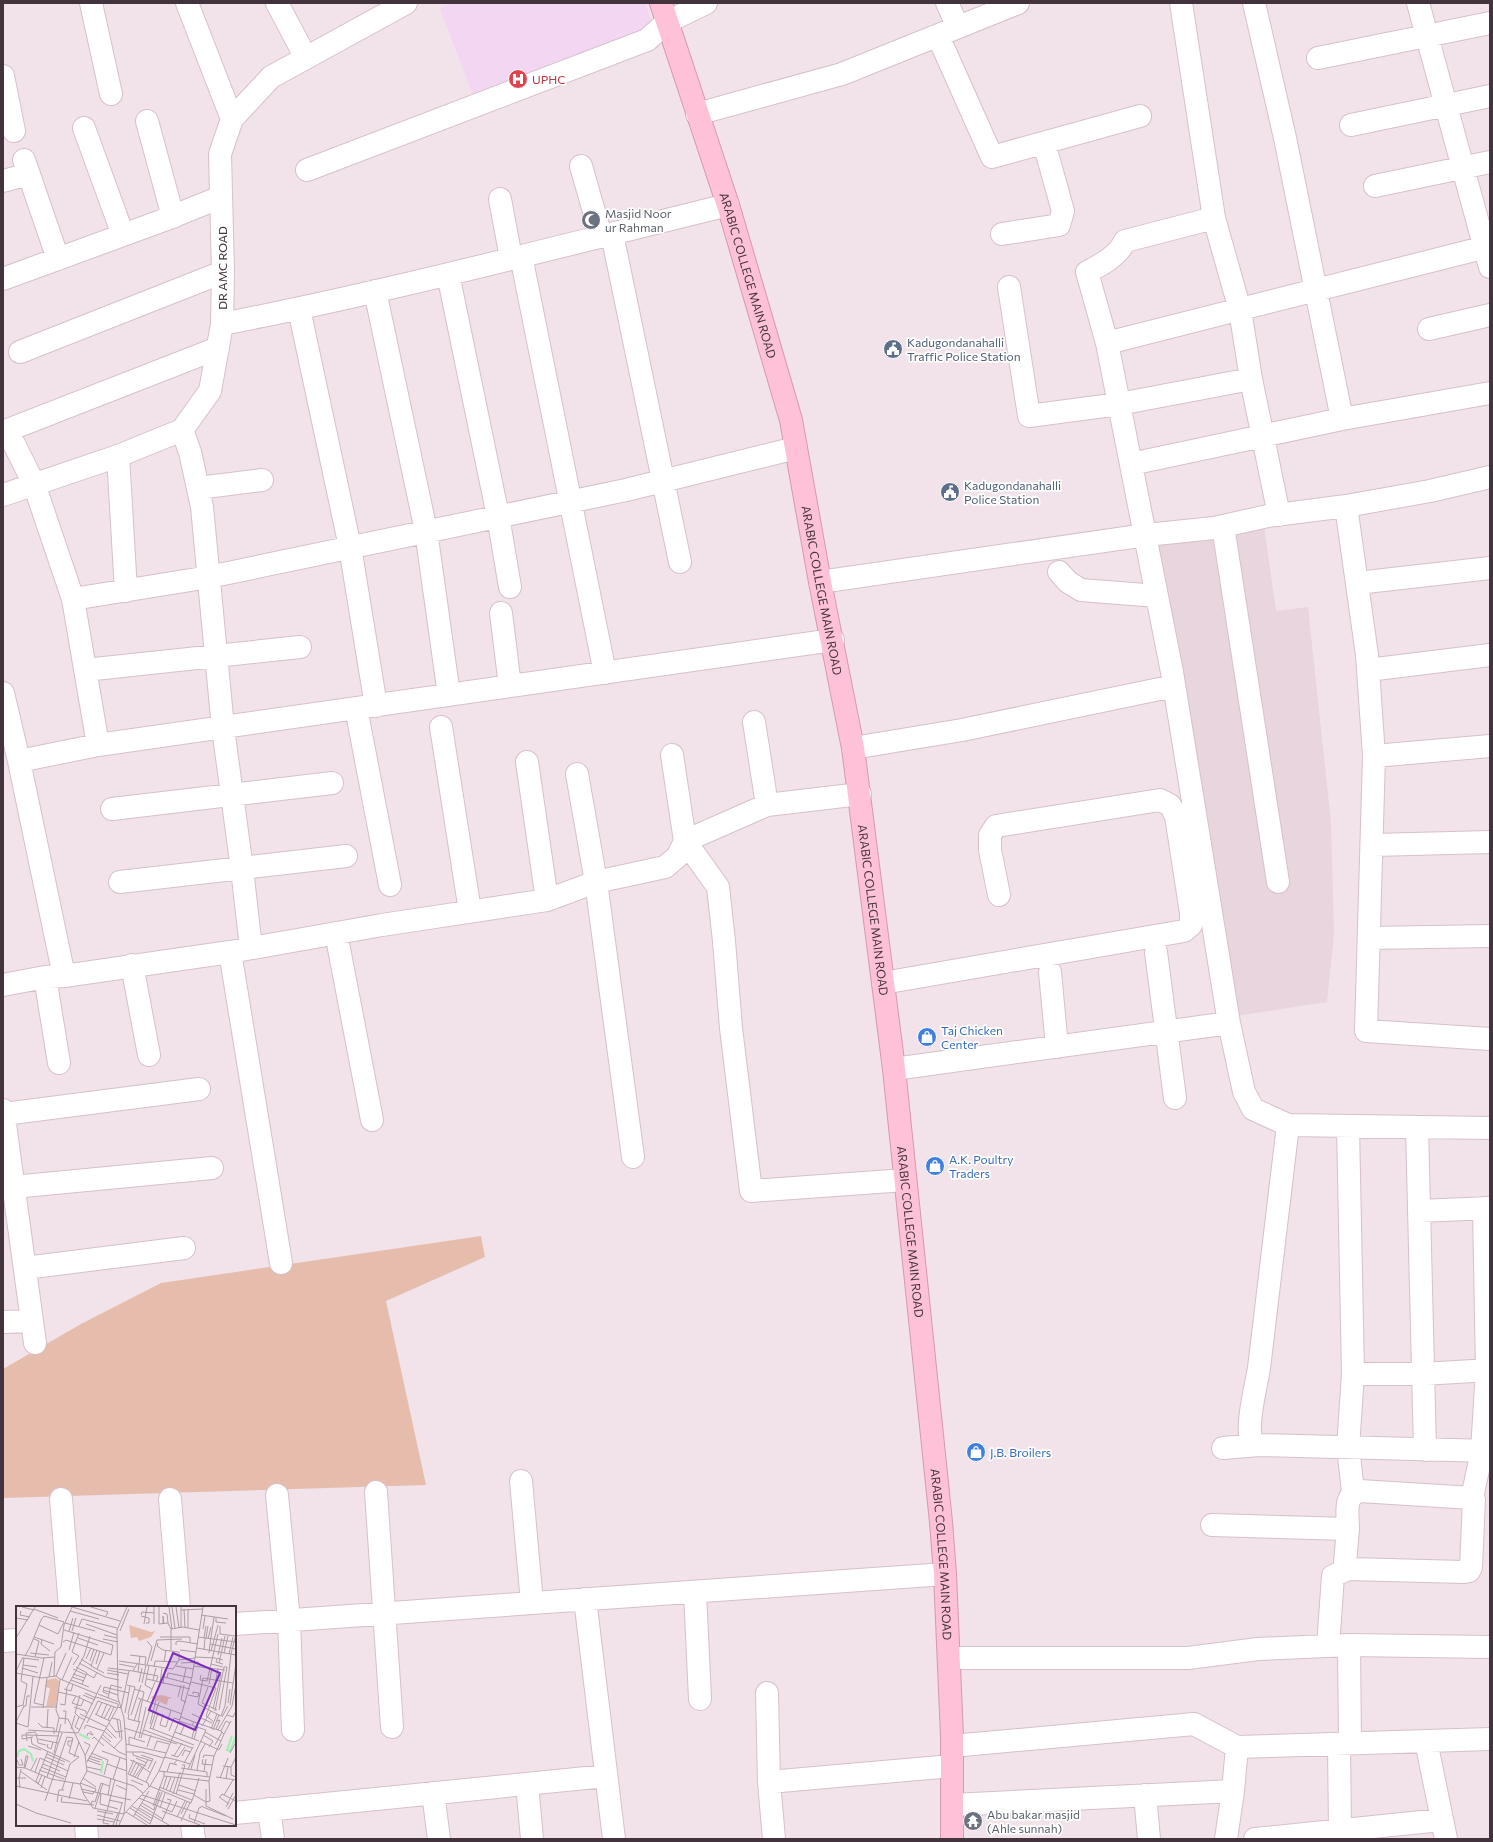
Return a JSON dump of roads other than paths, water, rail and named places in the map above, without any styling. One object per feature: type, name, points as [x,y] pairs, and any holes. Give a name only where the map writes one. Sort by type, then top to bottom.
[{"type":"main road","name":"ARABIC COLLEGE MAIN ROAD","points":[[664,13],[728,205],[791,420],[820,582],[833,640],[853,748],[894,1070],[945,1574],[952,1756],[952,1839]]},
{"type":"street","points":[[91,3],[111,94]]},
{"type":"street","points":[[187,3],[232,119]]},
{"type":"street","points":[[277,3],[306,58]]},
{"type":"street","points":[[307,170],[647,40],[664,13],[706,3]]},
{"type":"street","points":[[947,3],[958,28]]},
{"type":"street","points":[[697,114],[842,74],[1018,3]]},
{"type":"street","points":[[1181,3],[1214,218],[1240,310],[1251,379],[1279,515]]},
{"type":"street","points":[[1257,3],[1342,419]]},
{"type":"street","points":[[1107,343],[1315,290],[1489,253],[1418,3]]},
{"type":"street","name":"DR AMC ROAD","points":[[182,430],[210,391],[222,324],[223,272],[220,154],[232,119],[272,76],[306,58],[394,6]]},
{"type":"street","points":[[1318,58],[1490,23]]},
{"type":"street","points":[[938,36],[992,157],[1140,116]]},
{"type":"street","points":[[3,76],[14,131]]},
{"type":"street","points":[[1351,125],[1490,96]]},
{"type":"street","points":[[147,121],[173,216]]},
{"type":"street","points":[[84,128],[123,235]]},
{"type":"street","points":[[1002,234],[1059,225],[1063,211],[1044,143]]},
{"type":"street","points":[[1375,186],[1490,162]]},
{"type":"street","points":[[581,166],[606,235],[663,480],[680,562]]},
{"type":"street","points":[[3,181],[27,167],[58,259]]},
{"type":"street","points":[[3,279],[221,197]]},
{"type":"street","points":[[500,200],[516,257],[572,501],[589,597],[605,672]]},
{"type":"street","points":[[222,324],[299,309],[448,274],[728,205]]},
{"type":"street","points":[[1214,218],[1125,241],[1121,249],[1102,264],[1087,272],[1107,343],[1158,596],[1229,1023],[1244,1092],[1253,1109],[1288,1125],[1490,1128]]},
{"type":"street","points":[[20,352],[223,272]]},
{"type":"street","points":[[448,274],[498,516],[510,587]]},
{"type":"street","points":[[1009,287],[1029,416],[1119,404],[1251,379]]},
{"type":"street","points":[[375,291],[426,531],[449,695]]},
{"type":"street","points":[[299,309],[350,547],[366,707],[390,885]]},
{"type":"street","points":[[1429,329],[1490,315]]},
{"type":"street","points":[[98,745],[73,599],[34,484],[5,431],[218,348]]},
{"type":"street","points":[[1131,464],[1342,419],[1490,393]]},
{"type":"street","points":[[3,495],[118,456],[182,430],[190,452],[202,507],[223,728],[251,948]]},
{"type":"street","points":[[73,599],[209,577],[572,501],[796,448]]},
{"type":"street","points":[[118,456],[126,591]]},
{"type":"street","points":[[820,582],[1146,535],[1223,526],[1279,515],[1346,506],[1430,491],[1490,477]]},
{"type":"street","points":[[198,488],[262,480]]},
{"type":"street","points":[[1346,506],[1368,670],[1374,756],[1373,845],[1366,1031],[1490,1039]]},
{"type":"street","points":[[1223,526],[1278,882]]},
{"type":"street","points":[[1357,583],[1490,568]]},
{"type":"street","points":[[1059,572],[1068,582],[1081,590],[1158,596]]},
{"type":"street","points":[[501,613],[510,686]]},
{"type":"street","points":[[19,761],[98,745],[833,640]]},
{"type":"street","points":[[85,670],[300,647]]},
{"type":"street","points":[[1368,670],[1490,655]]},
{"type":"street","points":[[853,748],[962,730],[1174,686]]},
{"type":"street","points":[[3,693],[19,761],[55,977],[59,1063]]},
{"type":"street","points":[[754,722],[767,805]]},
{"type":"street","points":[[441,727],[470,911]]},
{"type":"street","points":[[1374,756],[1490,746]]},
{"type":"street","points":[[672,755],[685,841],[718,887],[731,1028],[751,1191],[905,1180]]},
{"type":"street","points":[[527,762],[547,900]]},
{"type":"street","points":[[577,774],[596,882],[633,1157]]},
{"type":"street","points":[[112,809],[332,783]]},
{"type":"street","points":[[3,985],[132,965],[230,952],[470,911],[547,900],[596,882],[665,867],[678,856],[685,841],[767,805],[860,794]]},
{"type":"street","points":[[883,983],[1184,931],[1191,925],[1191,913],[1176,816],[1170,805],[1160,800],[996,826],[990,835],[990,850],[998,895]]},
{"type":"street","points":[[1373,845],[1490,842]]},
{"type":"street","points":[[120,882],[346,856]]},
{"type":"street","points":[[336,933],[372,1120]]},
{"type":"street","points":[[1370,938],[1490,936]]},
{"type":"street","points":[[230,952],[281,1263]]},
{"type":"street","points":[[1156,952],[1175,1098]]},
{"type":"street","points":[[132,965],[149,1055]]},
{"type":"street","points":[[1050,972],[1057,1046]]},
{"type":"street","points":[[894,1070],[1229,1023]]},
{"type":"street","points":[[4,1114],[199,1089]]},
{"type":"street","points":[[3,1110],[9,1175],[12,1243],[25,1268],[35,1343]]},
{"type":"street","points":[[1259,1445],[1252,1443],[1250,1437],[1250,1426],[1259,1370],[1288,1125]]},
{"type":"street","points":[[1348,1126],[1353,1374],[1348,1447],[1353,1492]]},
{"type":"street","points":[[1417,1127],[1425,1450]]},
{"type":"street","points":[[9,1175],[212,1168]]},
{"type":"street","points":[[1328,1646],[1333,1576],[1348,1570],[1469,1571],[1481,1524],[1474,1506],[1474,1500],[1472,1498],[1486,1451],[1488,1370],[1487,1208],[1419,1211]]},
{"type":"street","points":[[25,1268],[184,1248]]},
{"type":"street","points":[[3,1322],[32,1321]]},
{"type":"street","points":[[1353,1374],[1422,1374],[1488,1370]]},
{"type":"street","points":[[1223,1448],[1259,1445],[1486,1451]]},
{"type":"street","points":[[521,1481],[532,1603]]},
{"type":"street","points":[[1348,1570],[1345,1563],[1349,1497],[1353,1492],[1360,1490],[1472,1498]]},
{"type":"street","points":[[376,1492],[392,1727]]},
{"type":"street","points":[[278,1495],[289,1620],[293,1730]]},
{"type":"street","points":[[61,1499],[70,1606]]},
{"type":"street","points":[[170,1499],[179,1606]]},
{"type":"street","points":[[1212,1525],[1348,1529]]},
{"type":"street","points":[[236,1624],[945,1574]]},
{"type":"street","points":[[695,1592],[700,1699]]},
{"type":"street","points":[[585,1599],[614,1839]]},
{"type":"street","points":[[3,1641],[16,1640]]},
{"type":"street","points":[[1340,1830],[1349,1645]]},
{"type":"street","points":[[949,1658],[1188,1658],[1258,1649],[1349,1645],[1490,1647]]},
{"type":"street","points":[[767,1693],[769,1782],[774,1839]]},
{"type":"street","points":[[769,1782],[1194,1724],[1237,1747],[1490,1738]]},
{"type":"street","points":[[1255,1839],[1340,1830],[1444,1829],[1426,1741]]},
{"type":"street","points":[[1226,1839],[1233,1791],[1237,1747]]},
{"type":"street","points":[[236,1813],[606,1776]]},
{"type":"street","points":[[527,1784],[532,1839]]},
{"type":"street","points":[[952,1805],[1233,1791]]},
{"type":"street","points":[[433,1793],[439,1839]]},
{"type":"street","points":[[1145,1796],[1149,1839]]},
{"type":"street","points":[[269,1809],[273,1839]]},
{"type":"street","points":[[86,1826],[87,1839]]},
{"type":"street","points":[[192,1826],[194,1839]]},
{"type":"place","name":"UPHC","points":[[518,79]]},
{"type":"place","name":"Masjid Noor ur Rahman","points":[[591,220]]},
{"type":"place","name":"Kadugondanahalli Traffic Police Station","points":[[893,349]]},
{"type":"place","name":"Kadugondanahalli Police Station","points":[[950,492]]},
{"type":"place","name":"Taj Chicken Center","points":[[927,1037]]},
{"type":"place","name":"A.K. Poultry Traders","points":[[935,1166]]},
{"type":"place","name":"J.B. Broilers","points":[[976,1452]]},
{"type":"place","name":"Abu bakar masjid (Ahle sunnah)","points":[[973,1821]]}]
